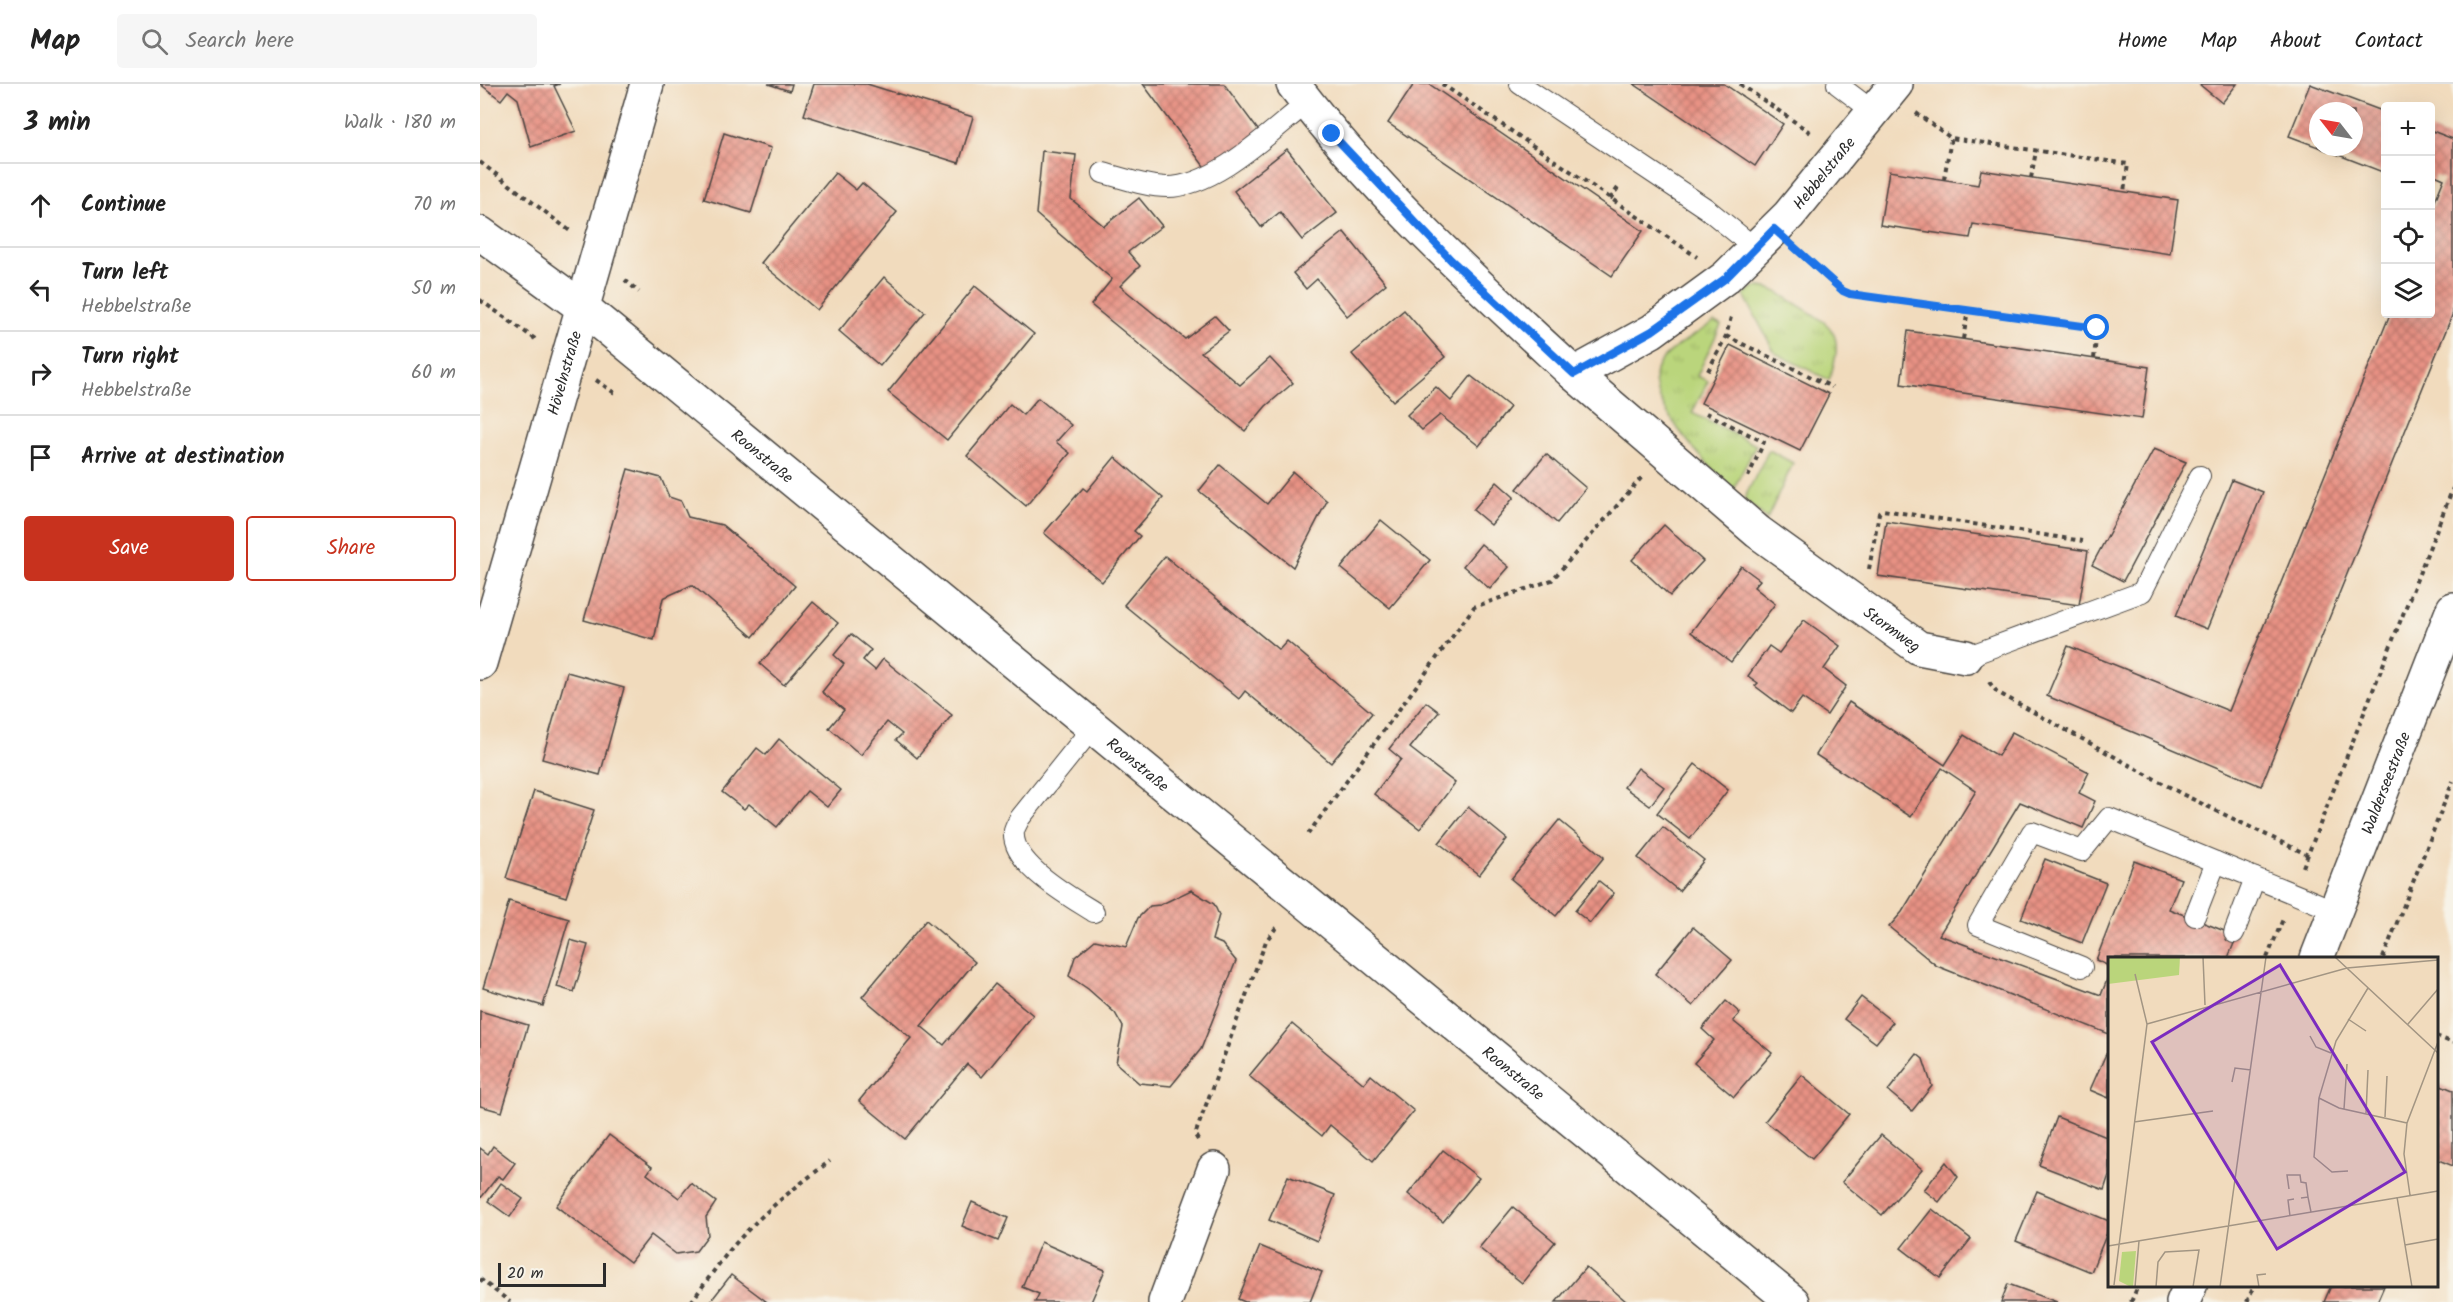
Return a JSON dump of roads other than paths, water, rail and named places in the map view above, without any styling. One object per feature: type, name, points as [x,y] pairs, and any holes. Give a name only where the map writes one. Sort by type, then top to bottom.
[{"type":"main road","name":"Hövelnstraße","points":[[480,663],[647,84]]},
{"type":"main road","points":[[1300,93],[1347,152],[1451,260],[1574,374]]},
{"type":"main road","name":"Hebbelstraße","points":[[1574,374],[1652,331],[1726,278],[1789,215],[1886,96]]},
{"type":"main road","name":"Roonstraße","points":[[480,233],[582,307],[1793,1302]]},
{"type":"main road","name":"Stormweg","points":[[1574,374],[1758,532],[1919,648],[1966,657]]},
{"type":"main road","name":"Walderseestraße","points":[[2317,957],[2453,609]]},
{"type":"main road","points":[[1165,1302],[1214,1169]]},
{"type":"main road","points":[[2183,1302],[2190,1287]]},
{"type":"lane","points":[[1520,84],[1707,209],[1765,239]]},
{"type":"lane","points":[[1837,84],[1886,96]]},
{"type":"lane","points":[[1103,173],[1166,188],[1202,181],[1219,171],[1300,93]]},
{"type":"lane","points":[[1966,657],[2142,592],[2200,476]]},
{"type":"lane","points":[[1093,727],[1020,818],[1014,832],[1021,856],[1038,874],[1094,912]]},
{"type":"lane","points":[[2082,967],[1978,925],[2032,832],[2082,851],[2109,818],[2336,911]]},
{"type":"lane","points":[[2195,916],[2216,862]]},
{"type":"lane","points":[[2234,933],[2255,878]]}]
